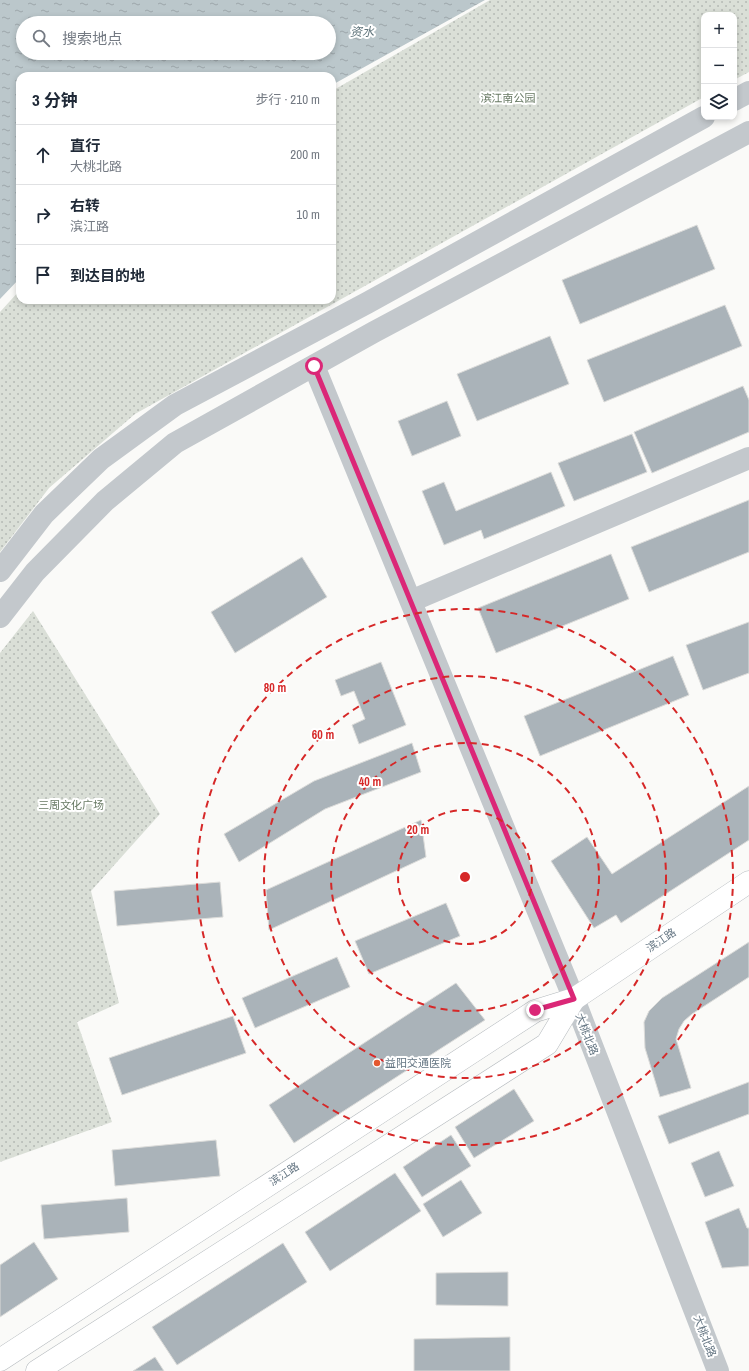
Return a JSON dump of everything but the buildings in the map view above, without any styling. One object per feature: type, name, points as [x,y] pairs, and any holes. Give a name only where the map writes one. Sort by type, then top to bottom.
[{"type":"main road","name":"滨江路","points":[[0,1360],[535,1010],[574,999],[749,882]]},
{"type":"main road","name":"滨江路","points":[[37,1371],[547,1044],[574,999]]},
{"type":"street","points":[[737,98],[749,92]]},
{"type":"street","points":[[0,571],[44,514],[101,459],[175,405],[367,303],[701,119]]},
{"type":"street","points":[[0,617],[35,572],[105,501],[175,443],[374,332],[749,132]]},
{"type":"street","name":"大桃北路","points":[[314,366],[574,999],[718,1371]]},
{"type":"street","points":[[411,601],[749,458]]},
{"type":"green space","name":"滨江南公园","points":[[490,0],[749,0],[749,72],[737,78],[737,12],[701,12],[701,99],[336,302],[336,89]]},
{"type":"green space","name":"滨江南公园","points":[[16,294],[16,304],[332,304],[135,414],[49,488],[0,552],[0,312]]},
{"type":"green space","name":"三周文化广场","points":[[33,611],[160,814],[91,891],[119,1003],[77,1022],[112,1122],[0,1162],[0,653]]},
{"type":"water","name":"资水","points":[[0,0],[485,0],[336,83],[336,72],[16,72],[16,282],[0,299]]},
{"type":"place","name":"益阳交通医院","points":[[377,1063]]},
{"type":"route","points":[[314,366],[574,999],[535,1010]]}]
